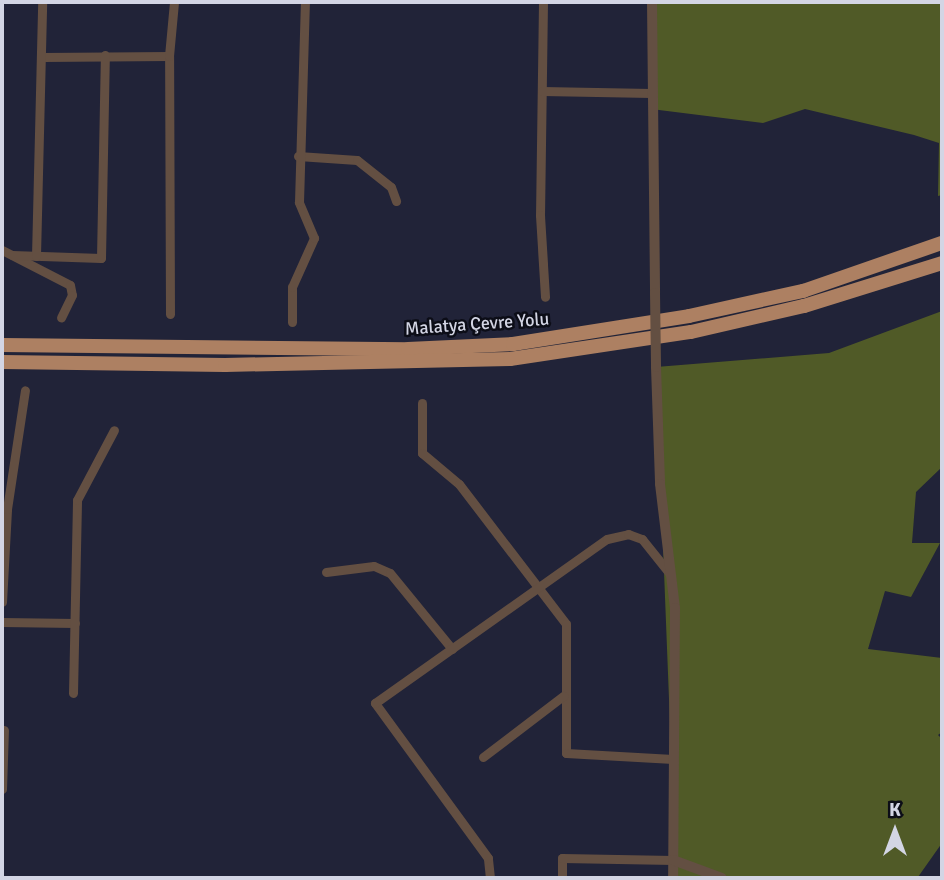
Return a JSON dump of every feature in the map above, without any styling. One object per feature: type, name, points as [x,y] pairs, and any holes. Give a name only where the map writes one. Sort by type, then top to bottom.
[{"type":"highway","name":"Malatya Çevre Yolu","points":[[2,345],[408,349],[513,344],[689,316],[803,291],[942,243]]},
{"type":"highway","name":"Malatya Çevre Yolu","points":[[2,362],[225,365],[510,359],[691,332],[804,306],[942,263]]},
{"type":"street","points":[[36,257],[43,57],[42,2]]},
{"type":"street","points":[[170,313],[169,56],[174,2]]},
{"type":"street","points":[[292,322],[292,287],[314,237],[299,202],[298,156],[305,2]]},
{"type":"street","points":[[543,2],[540,215],[545,297]]},
{"type":"street","points":[[652,2],[651,93],[660,484],[674,578],[673,878]]},
{"type":"street","points":[[12,255],[101,258],[105,55]]},
{"type":"street","points":[[43,57],[169,56]]},
{"type":"street","points":[[542,91],[651,93]]},
{"type":"street","points":[[298,156],[356,160],[390,187],[396,201]]},
{"type":"street","points":[[2,250],[70,285],[72,295],[61,318]]},
{"type":"street","points":[[2,602],[7,509],[25,390]]},
{"type":"street","points":[[422,402],[422,453],[459,484],[539,587],[567,630],[563,748],[570,757],[673,759]]},
{"type":"street","points":[[73,694],[77,500],[114,430]]},
{"type":"street","points":[[490,878],[488,858],[375,703],[607,539],[628,534],[642,539],[674,578]]},
{"type":"street","points":[[326,572],[374,566],[390,573],[452,649]]},
{"type":"street","points":[[2,622],[75,623]]},
{"type":"street","points":[[483,757],[563,696]]},
{"type":"street","points":[[2,789],[5,730]]},
{"type":"street","points":[[562,878],[562,858],[673,860],[722,878]]},
{"type":"green space","points":[[652,2],[942,2],[942,195],[938,196],[939,143],[914,135],[805,109],[763,123],[651,109]]},
{"type":"green space","points":[[942,311],[942,467],[916,492],[912,543],[940,543],[911,597],[885,591],[868,649],[942,658],[942,732],[938,735],[942,739],[942,843],[918,877],[911,878],[676,878],[656,367],[829,353]]}]
